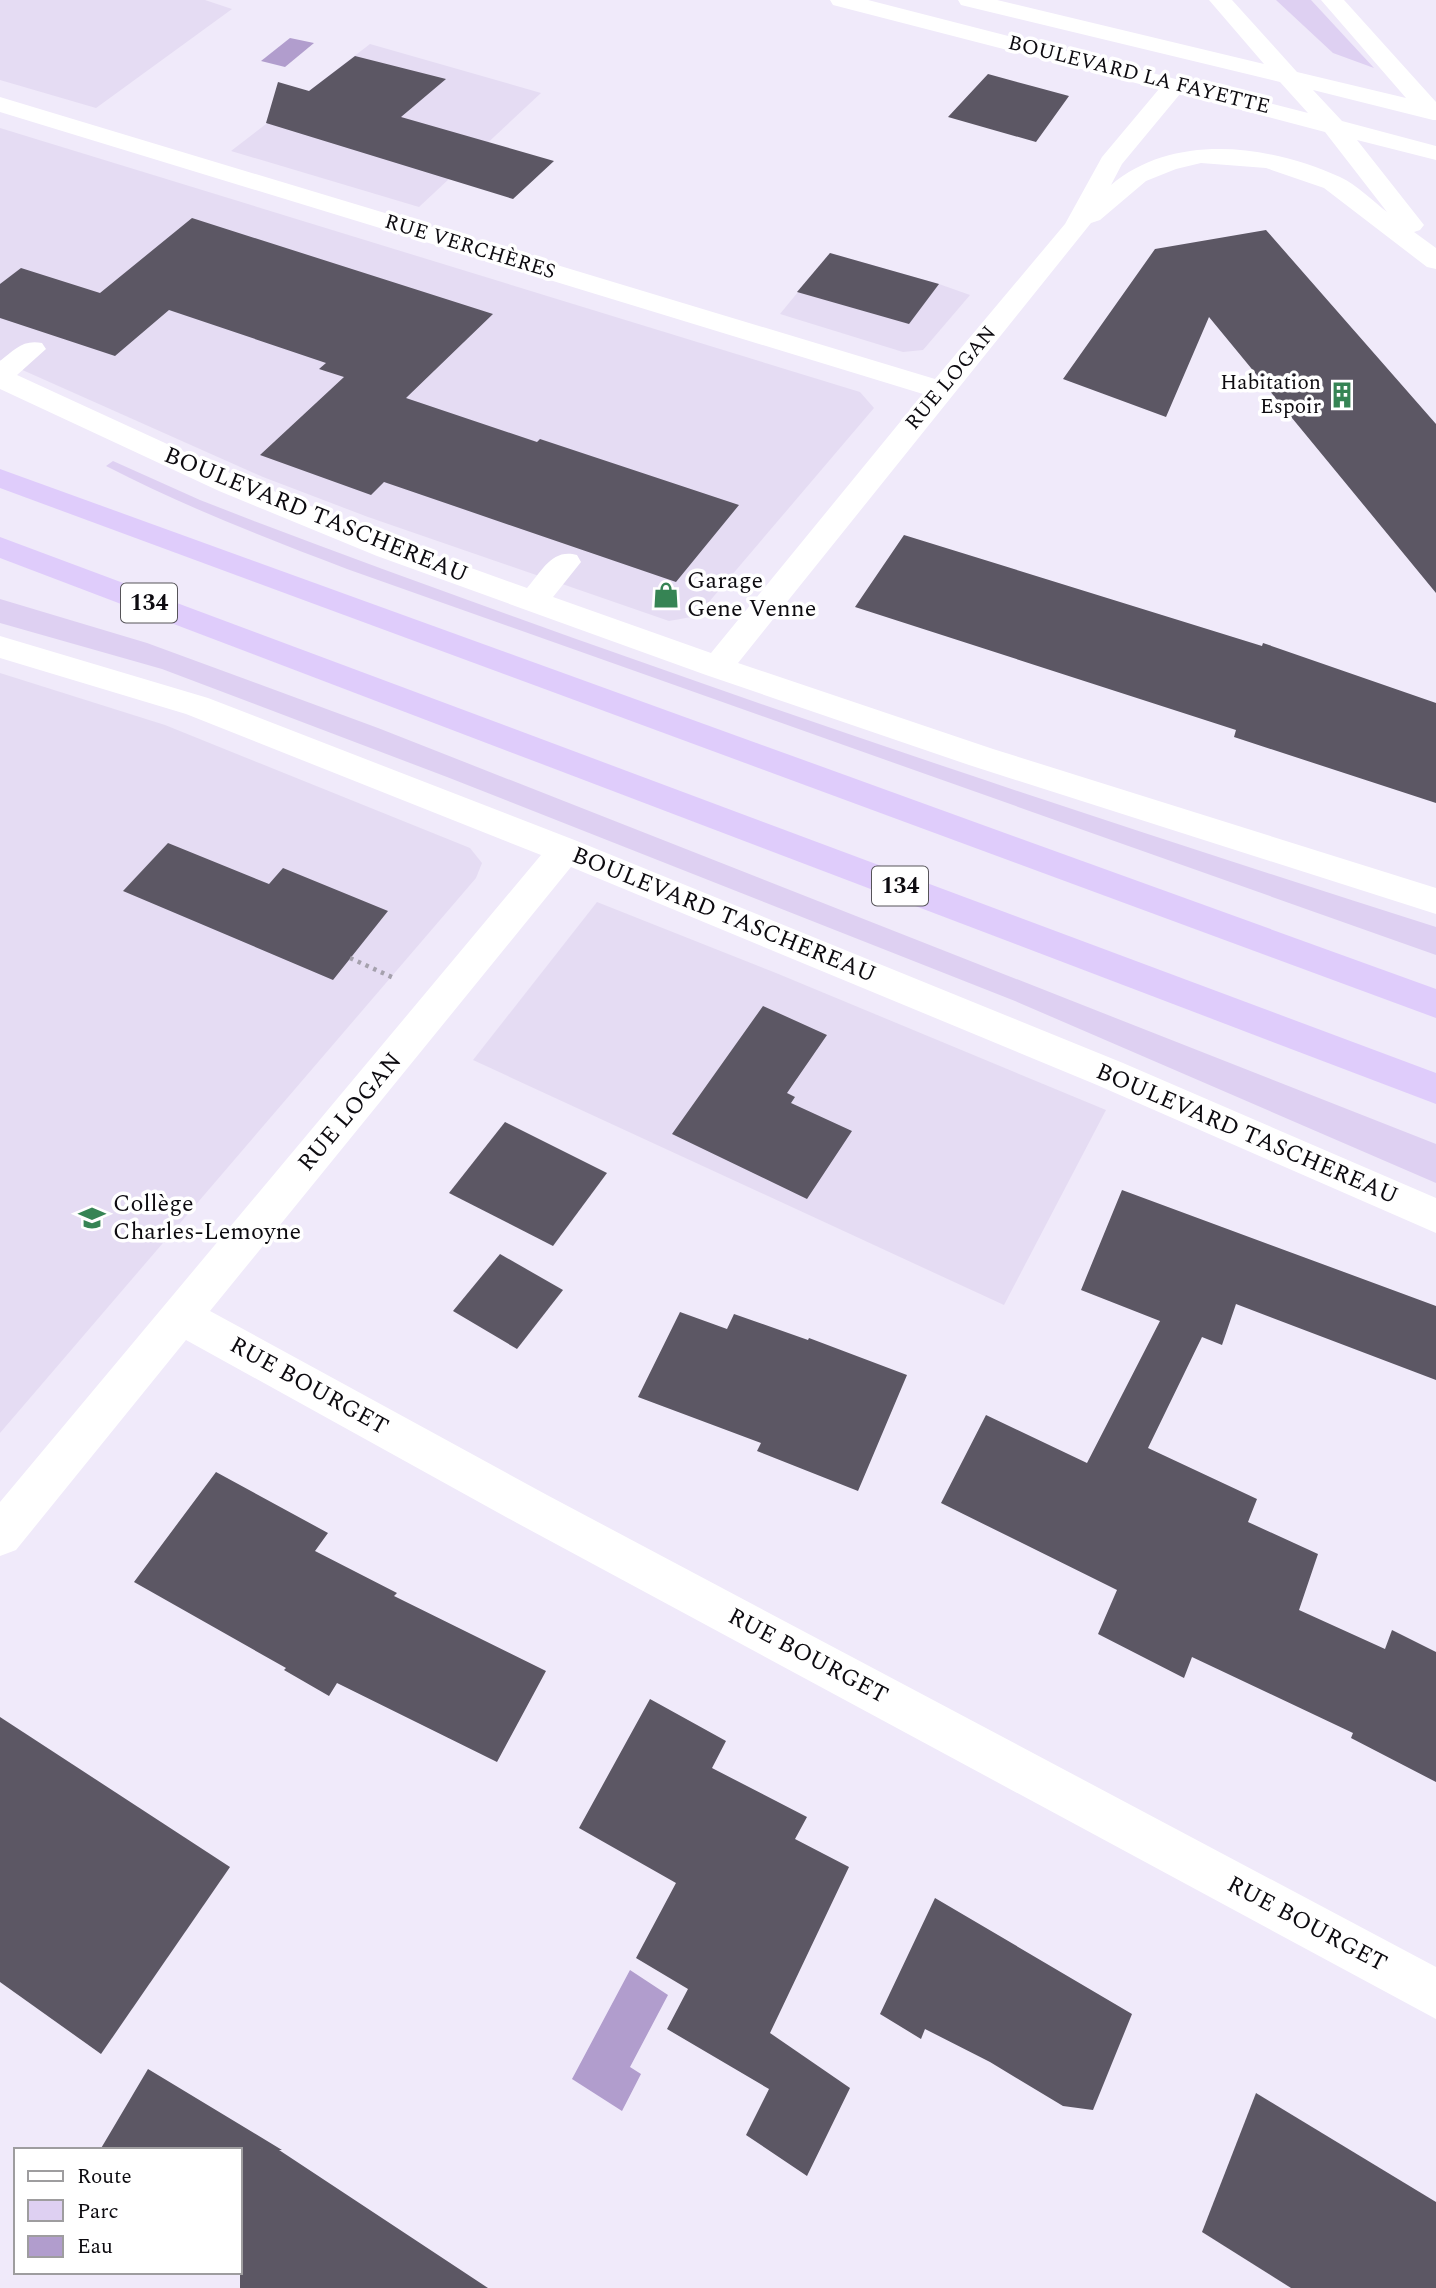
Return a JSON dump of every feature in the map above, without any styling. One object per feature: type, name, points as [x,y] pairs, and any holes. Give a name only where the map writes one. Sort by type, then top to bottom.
[{"type":"highway","points":[[0,478],[1436,1004]]},
{"type":"highway","name":"134","points":[[0,547],[1436,1089]]},
{"type":"street","name":"BOULEVARD LA FAYETTE","points":[[841,0],[1436,153]]},
{"type":"street","name":"BOULEVARD LA FAYETTE","points":[[969,0],[1288,74],[1435,113]]},
{"type":"street","points":[[1332,0],[1435,113]]},
{"type":"street","points":[[1147,43],[1207,31],[1222,3],[1332,125],[1436,259]]},
{"type":"street","name":"RUE LOGAN","points":[[717,667],[940,390],[1076,227],[1111,162],[1176,84]]},
{"type":"street","name":"RUE VERCHÈRES","points":[[0,104],[940,390]]},
{"type":"street","points":[[1076,227],[1137,176],[1168,164],[1201,156],[1269,161],[1332,184],[1436,259]]},
{"type":"street","points":[[0,376],[32,349]]},
{"type":"street","name":"BOULEVARD TASCHEREAU","points":[[0,376],[277,505],[388,549],[717,667],[981,757],[1436,901]]},
{"type":"street","points":[[533,601],[565,562]]},
{"type":"street","name":"BOULEVARD TASCHEREAU","points":[[0,647],[197,706],[565,850],[1110,1074],[1436,1216]]},
{"type":"street","name":"RUE LOGAN","points":[[0,1535],[565,850]]},
{"type":"street","name":"RUE BOURGET","points":[[181,1316],[558,1523],[1436,1994]]},
{"type":"path","points":[[350,958],[396,979]]},
{"type":"shaded area","points":[[0,0],[205,0],[232,9],[96,108],[0,80]]},
{"type":"shaded area","points":[[370,44],[541,93],[419,207],[231,151]]},
{"type":"shaded area","points":[[0,128],[860,392],[874,408],[697,616],[669,621],[368,517],[263,477],[0,360]]},
{"type":"shaded area","points":[[830,253],[970,295],[923,350],[903,352],[780,314]]},
{"type":"shaded area","points":[[0,673],[165,725],[470,848],[482,863],[476,878],[0,1433]]},
{"type":"shaded area","points":[[597,902],[1106,1110],[1004,1305],[473,1060]]},
{"type":"green space","points":[[1276,0],[1311,0],[1374,68],[1333,53]]},
{"type":"green space","points":[[113,461],[254,521],[547,629],[990,782],[1436,927],[1436,955],[347,569],[165,495],[106,466]]},
{"type":"green space","points":[[0,599],[147,643],[378,728],[1436,1144],[1436,1183],[1015,1001],[447,777],[162,669],[0,623]]},
{"type":"water","points":[[290,38],[314,43],[285,67],[261,61]]},
{"type":"water","points":[[630,1970],[668,1995],[630,2067],[641,2074],[622,2111],[572,2079]]},
{"type":"building","points":[[355,56],[446,79],[401,117],[554,161],[513,199],[266,123],[278,82],[309,91]]},
{"type":"building","points":[[988,74],[1069,96],[1036,142],[948,117]]},
{"type":"building","points":[[192,218],[493,314],[406,398],[739,505],[676,582],[384,482],[371,495],[260,455],[344,377],[319,369],[326,363],[169,310],[115,356],[0,318],[0,284],[21,268],[100,293]]},
{"type":"building","name":"Habitation Espoir","points":[[1266,230],[1436,424],[1436,593],[1209,317],[1166,417],[1063,379],[1155,249]]},
{"type":"building","points":[[830,253],[939,284],[909,324],[797,292]]},
{"type":"building","points":[[904,535],[1262,646],[1263,643],[1436,703],[1436,803],[1234,737],[1236,730],[855,607]]},
{"type":"building","points":[[168,843],[269,884],[283,868],[388,911],[333,980],[123,891]]},
{"type":"building","points":[[763,1006],[827,1035],[787,1093],[795,1097],[791,1103],[852,1131],[807,1199],[672,1134]]},
{"type":"building","points":[[505,1122],[607,1173],[553,1246],[449,1193]]},
{"type":"building","points":[[1122,1190],[1436,1306],[1436,1380],[1236,1304],[1222,1345],[1202,1337],[1148,1448],[1257,1499],[1248,1522],[1318,1554],[1299,1610],[1385,1649],[1392,1630],[1436,1652],[1436,1782],[1351,1738],[1353,1733],[1192,1657],[1184,1678],[1098,1634],[1117,1590],[941,1503],[986,1415],[1087,1463],[1160,1321],[1081,1290]]},
{"type":"building","points":[[500,1254],[563,1290],[517,1349],[453,1311]]},
{"type":"building","points":[[680,1312],[727,1329],[734,1314],[808,1340],[809,1338],[907,1375],[858,1491],[757,1451],[761,1443],[638,1397]]},
{"type":"building","points":[[216,1472],[328,1533],[315,1551],[397,1593],[394,1596],[546,1671],[497,1762],[337,1683],[329,1696],[284,1670],[286,1668],[134,1582]]},
{"type":"building","points":[[650,1699],[726,1741],[712,1768],[807,1817],[795,1839],[849,1867],[770,2033],[850,2088],[807,2176],[746,2135],[769,2089],[667,2029],[688,1989],[636,1958],[676,1883],[579,1828]]},
{"type":"building","points":[[0,1717],[230,1867],[101,2054],[0,1982]]},
{"type":"building","points":[[935,1898],[1132,2014],[1093,2110],[1063,2106],[990,2062],[925,2029],[921,2039],[880,2014]]},
{"type":"building","points":[[148,2069],[282,2150],[279,2150],[488,2288],[240,2288],[242,2148],[101,2148]]},
{"type":"building","points":[[1256,2093],[1436,2202],[1436,2288],[1291,2288],[1202,2232]]},
{"type":"place","name":"Habitation Espoir","points":[[1342,395]]},
{"type":"place","name":"Garage Gene Venne","points":[[666,595]]},
{"type":"place","name":"Collège Charles-Lemoyne","points":[[92,1218]]}]
